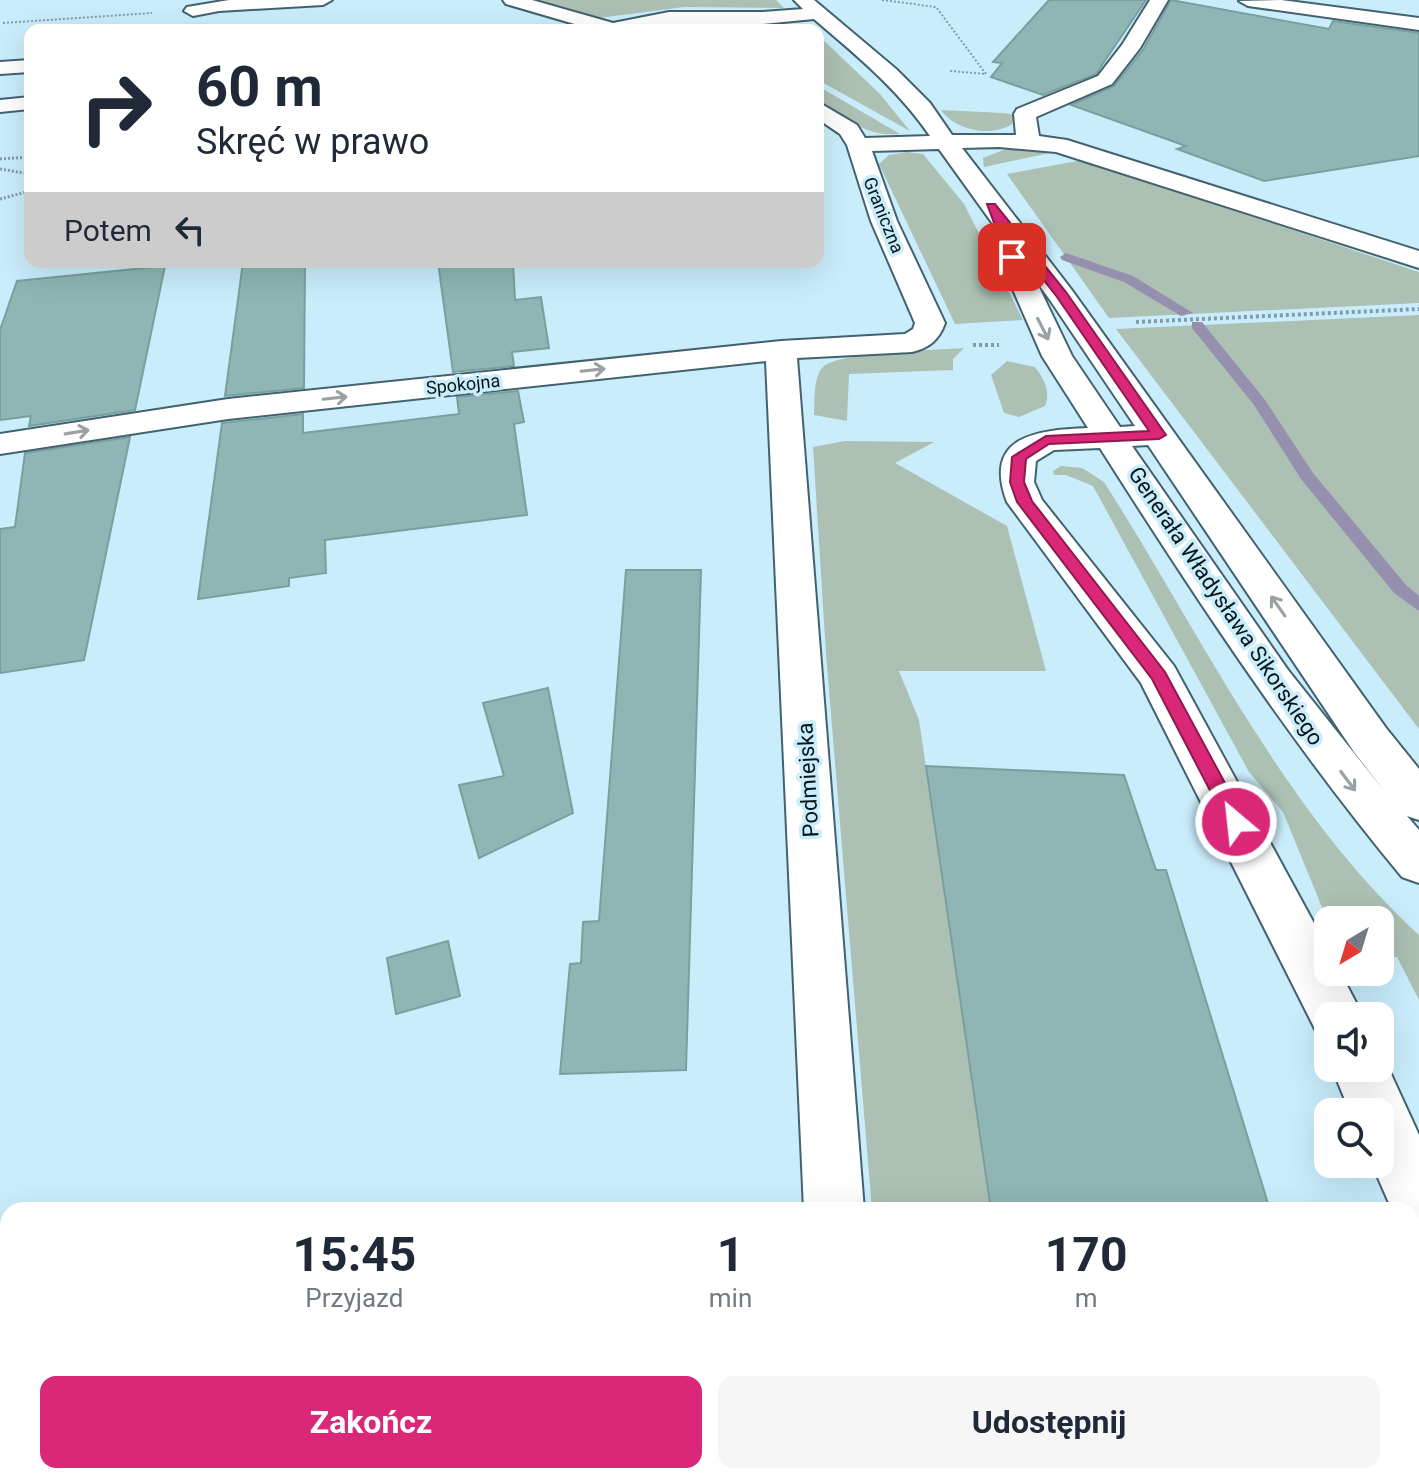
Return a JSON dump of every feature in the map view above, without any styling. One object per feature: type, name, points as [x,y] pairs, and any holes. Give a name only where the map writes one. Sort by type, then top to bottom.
[{"type":"street","points":[[193,11],[219,6],[323,0]]},
{"type":"street","points":[[512,0],[594,24]]},
{"type":"street","points":[[1028,141],[1025,114],[1105,80],[1130,48],[1159,0]]},
{"type":"street","points":[[1248,1],[1419,24]]},
{"type":"street","points":[[637,24],[669,18],[763,18],[810,7]]},
{"type":"street","name":"Generała Władysława Sikorskiego","points":[[810,7],[889,73],[922,108],[991,206],[1061,295],[1370,740],[1419,802]]},
{"type":"street","points":[[0,68],[24,66]]},
{"type":"street","points":[[0,106],[24,104]]},
{"type":"street","name":"Graniczna","points":[[824,113],[849,130],[858,145],[884,221],[930,323],[926,334]]},
{"type":"street","points":[[858,145],[1028,141],[1085,152],[1419,260]]},
{"type":"street","name":"Generała Władysława Sikorskiego","points":[[991,206],[1041,326],[1111,438],[1235,628],[1364,802],[1419,863]]},
{"type":"street","name":"Spokojna","points":[[0,444],[228,409],[781,350],[912,343],[926,334]]},
{"type":"street","name":"Podmiejska","points":[[781,350],[834,1202]]},
{"type":"street","points":[[1159,435],[1046,440],[1019,457],[1017,482],[1025,502],[1159,676],[1329,1002]]},
{"type":"street","points":[[1394,1145],[1419,1202]]},
{"type":"path","points":[[882,0],[936,7],[986,74],[947,71]]},
{"type":"path","points":[[0,23],[52,17],[193,11]]},
{"type":"path","points":[[0,159],[24,157]]},
{"type":"path","points":[[0,169],[24,173]]},
{"type":"path","points":[[0,199],[24,193]]},
{"type":"path","points":[[1122,323],[1419,309]]},
{"type":"green space","points":[[522,0],[776,0],[784,8],[684,7],[591,19]]},
{"type":"green space","points":[[824,41],[880,94],[910,131],[824,83]]},
{"type":"green space","points":[[824,90],[900,134],[865,129],[824,105]]},
{"type":"green space","points":[[941,110],[1014,115],[1012,124],[994,131],[984,131],[955,123]]},
{"type":"green space","points":[[1006,149],[1050,153],[984,167],[983,158]]},
{"type":"green space","points":[[907,152],[923,154],[964,204],[1023,320],[955,324],[879,164],[889,155]]},
{"type":"green space","points":[[1083,160],[1419,272],[1419,303],[1109,318],[1007,174]]},
{"type":"green space","points":[[1419,315],[1419,729],[1116,329]]},
{"type":"green space","points":[[964,348],[953,359],[953,370],[849,374],[847,421],[814,415],[820,371],[832,362],[867,355]]},
{"type":"green space","points":[[1007,361],[1035,367],[1046,385],[1045,406],[1019,417],[1004,413],[991,375]]},
{"type":"green space","points":[[845,441],[934,442],[895,463],[1007,526],[1046,671],[899,671],[919,720],[990,1202],[871,1202],[826,654],[813,447]]},
{"type":"green space","points":[[1061,466],[1082,468],[1104,482],[1285,777],[1326,833],[1390,906],[1321,906],[1283,812],[1249,772],[1093,486],[1066,475],[1054,475],[1053,471]]},
{"type":"green space","points":[[1394,910],[1419,935],[1419,1000],[1397,957],[1394,957]]},
{"type":"building","points":[[1049,0],[1146,0],[1096,74],[1043,95],[991,77],[1002,63],[993,62]]},
{"type":"building","points":[[1171,0],[1329,29],[1333,21],[1419,33],[1419,156],[1264,181],[1177,149],[1186,146],[1071,105],[1114,86],[1143,50]]},
{"type":"building","points":[[165,268],[135,410],[29,426],[31,416],[0,420],[0,330],[17,281]]},
{"type":"building","points":[[242,268],[305,268],[304,388],[225,396]]},
{"type":"building","points":[[439,268],[513,268],[515,300],[541,297],[549,348],[512,352],[514,366],[453,372]]},
{"type":"building","points":[[518,391],[524,422],[514,424],[527,515],[325,540],[326,573],[289,578],[289,586],[198,599],[222,423],[303,414],[303,433],[459,414],[457,397]]},
{"type":"building","points":[[130,437],[84,660],[0,673],[0,529],[15,527],[25,453]]},
{"type":"building","points":[[626,570],[701,570],[686,1070],[560,1074],[570,964],[581,963],[583,922],[599,921]]},
{"type":"building","points":[[548,688],[573,813],[479,858],[459,785],[504,776],[483,703]]},
{"type":"building","points":[[926,766],[1124,775],[1156,870],[1166,870],[1268,1202],[990,1202]]},
{"type":"building","points":[[448,941],[460,996],[396,1014],[387,958]]},
{"type":"waterway","points":[[1066,257],[1129,279],[1186,313]]},
{"type":"waterway","points":[[1197,325],[1260,403],[1307,476],[1400,589],[1419,605]]},
{"type":"route","points":[[1012,257],[991,206],[1061,295],[1159,435],[1046,440],[1019,457],[1017,482],[1025,502],[1159,676],[1236,822]]}]
